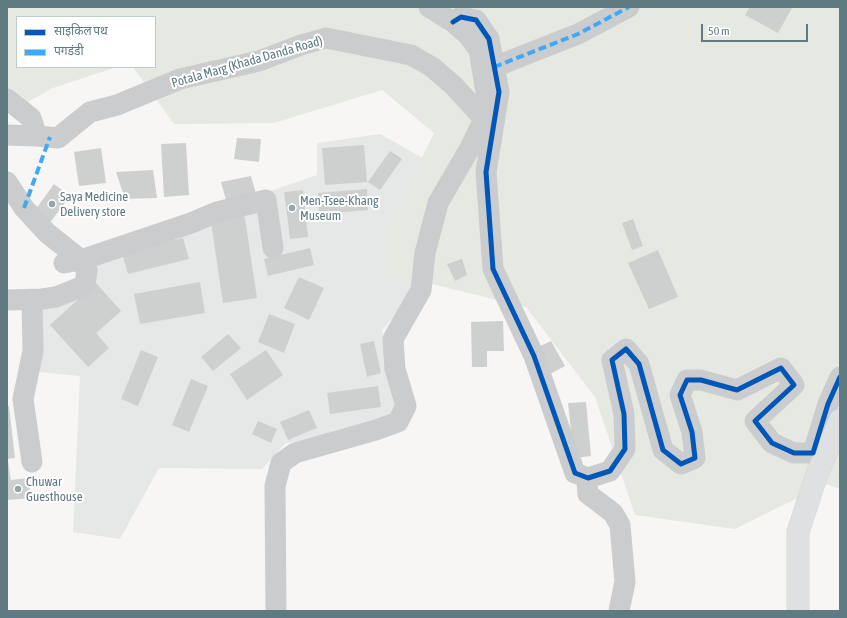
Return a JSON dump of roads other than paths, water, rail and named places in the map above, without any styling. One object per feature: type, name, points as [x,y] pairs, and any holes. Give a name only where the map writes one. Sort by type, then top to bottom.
[{"type":"main road","points":[[798,611],[798,532],[817,474],[840,420]]},
{"type":"street","points":[[276,611],[275,486],[281,463],[295,453],[376,430],[398,422],[406,406],[395,369],[393,339],[421,290],[425,253],[438,203],[470,148],[484,119],[486,92],[479,50],[467,34],[453,22],[429,7]]},
{"type":"street","points":[[494,66],[578,34],[629,7]]},
{"type":"street","points":[[453,22],[461,17],[476,20],[489,39],[499,92],[486,172],[493,269],[534,356],[575,472],[588,478],[610,471],[625,449],[624,414],[612,360],[626,349],[639,364],[663,450],[680,464],[695,458],[692,432],[680,395],[687,380],[701,380],[737,390],[781,368],[794,385],[755,421],[772,442],[794,453],[813,453],[828,404],[840,377]]},
{"type":"street","name":"Potala Marg (Khada Danda Road)","points":[[7,135],[58,138],[90,112],[117,105],[180,79],[259,61],[301,45],[326,38],[411,55],[432,67],[454,86],[484,119]]},
{"type":"street","points":[[7,99],[31,118],[37,136]]},
{"type":"street","points":[[7,182],[24,208],[47,232],[63,244],[71,262],[87,270],[85,285],[56,297],[32,300],[7,300]]},
{"type":"street","points":[[71,262],[191,223],[217,212],[266,200],[273,248]]},
{"type":"street","points":[[32,300],[33,351],[23,399],[32,462]]},
{"type":"street","points":[[588,478],[588,494],[614,513],[620,525],[625,582],[619,611]]},
{"type":"place","name":"Saya Medicine Delivery store","points":[[52,204]]},
{"type":"place","name":"Men-Tsee-Khang Museum","points":[[292,208]]},
{"type":"place","name":"Chuwar Guesthouse","points":[[18,489]]}]
